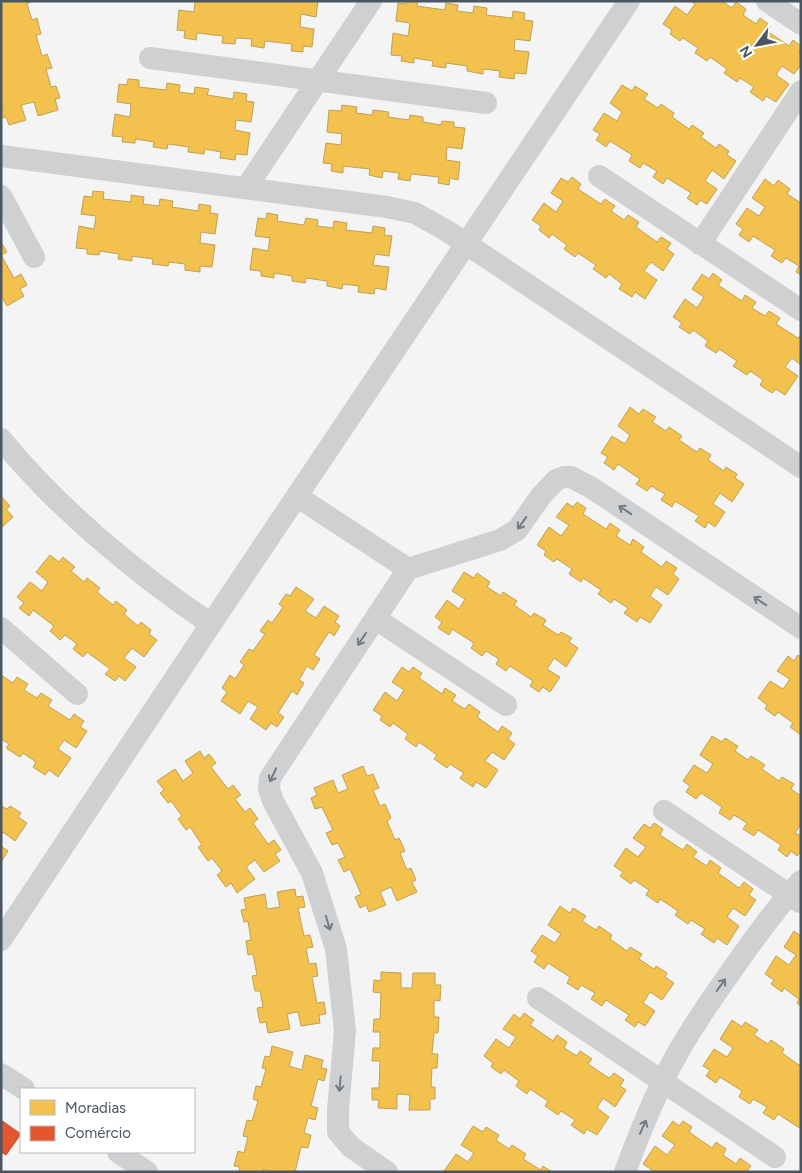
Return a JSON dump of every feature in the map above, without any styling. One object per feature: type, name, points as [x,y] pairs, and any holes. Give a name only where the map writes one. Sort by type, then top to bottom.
[{"type":"street","points":[[246,188],[371,1]]},
{"type":"street","points":[[1,940],[629,1]]},
{"type":"street","points":[[767,1],[801,24]]},
{"type":"street","points":[[150,58],[486,103]]},
{"type":"street","points":[[700,244],[801,91]]},
{"type":"street","points":[[1,156],[387,207],[415,213],[447,231],[801,467]]},
{"type":"street","points":[[599,176],[801,310]]},
{"type":"street","points":[[1,196],[34,257]]},
{"type":"street","points":[[1,439],[57,500],[113,550],[172,598],[211,624]]},
{"type":"street","points":[[387,1172],[351,1147],[338,1132],[338,1110],[345,1031],[336,949],[312,873],[273,801],[269,789],[270,778],[408,570],[500,540],[517,530],[541,496],[556,480],[564,477],[571,478],[592,488],[801,628]]},
{"type":"street","points":[[298,496],[408,570]]},
{"type":"street","points":[[376,619],[506,705]]},
{"type":"street","points":[[1,628],[77,694]]},
{"type":"street","points":[[625,1172],[635,1144],[670,1068],[713,996],[797,892],[664,811]]},
{"type":"street","points":[[538,998],[775,1158]]},
{"type":"street","points":[[1,1074],[22,1088]]},
{"type":"street","points":[[120,1153],[148,1172]]},
{"type":"building: Moradias","points":[[1,1],[32,1],[27,4],[32,20],[37,18],[41,34],[36,35],[42,56],[47,54],[52,68],[46,69],[51,87],[56,86],[60,98],[55,99],[58,110],[38,116],[34,102],[21,105],[26,120],[9,125],[6,117],[1,118],[1,106],[3,106],[1,101]]},
{"type":"building: Moradias","points":[[195,1],[318,1],[316,17],[301,14],[300,27],[314,29],[312,47],[303,46],[303,52],[291,51],[292,44],[265,41],[264,48],[251,46],[252,39],[236,38],[235,44],[222,43],[223,36],[197,33],[196,40],[184,38],[185,31],[177,30],[179,10],[194,12]]},
{"type":"building: Moradias","points":[[406,1],[418,1],[417,6],[445,10],[446,3],[458,5],[457,11],[473,13],[474,6],[487,8],[486,15],[512,18],[513,11],[525,13],[524,20],[533,21],[530,41],[515,39],[514,50],[529,52],[526,74],[515,73],[514,79],[499,77],[500,71],[483,69],[483,74],[467,71],[467,66],[446,63],[446,68],[432,66],[433,61],[414,58],[414,63],[401,61],[402,56],[391,55],[393,33],[408,36],[410,23],[396,21],[398,3],[406,4]]},
{"type":"building: Moradias","points":[[690,1],[722,1],[732,8],[736,2],[746,9],[743,15],[756,24],[760,18],[771,26],[767,31],[789,46],[793,40],[801,46],[799,53],[801,54],[801,65],[794,74],[782,66],[776,75],[789,84],[776,102],[766,96],[763,101],[750,92],[754,87],[740,78],[737,82],[724,73],[727,69],[710,57],[707,61],[695,53],[698,48],[683,38],[680,41],[670,34],[672,30],[663,24],[675,6],[687,15],[695,4]]},
{"type":"building: Moradias","points":[[128,79],[139,80],[139,87],[166,90],[167,83],[180,85],[179,92],[194,94],[195,87],[209,89],[207,95],[233,99],[234,92],[247,94],[246,101],[254,102],[251,122],[236,120],[235,130],[250,133],[247,155],[236,154],[235,160],[220,158],[221,152],[205,149],[204,154],[188,152],[189,147],[168,144],[167,149],[153,147],[154,142],[135,139],[135,143],[122,142],[123,137],[112,136],[115,114],[130,117],[131,104],[117,102],[119,84],[127,85]]},
{"type":"building: Moradias","points":[[622,85],[632,91],[635,86],[648,94],[644,99],[658,108],[661,104],[674,113],[672,117],[689,129],[692,125],[704,133],[701,137],[716,148],[719,144],[729,151],[727,155],[736,161],[724,179],[712,170],[705,181],[717,189],[707,204],[700,200],[697,205],[687,198],[691,193],[667,178],[663,184],[653,177],[657,171],[643,163],[640,168],[629,161],[632,155],[610,141],[606,147],[596,140],[600,134],[593,130],[604,113],[617,121],[622,112],[610,103]]},
{"type":"building: Moradias","points":[[342,105],[357,107],[356,113],[372,115],[373,110],[389,112],[388,117],[409,120],[410,115],[423,117],[423,122],[441,125],[442,121],[454,122],[454,127],[465,128],[462,149],[447,147],[446,160],[460,162],[458,180],[450,178],[449,185],[438,183],[439,177],[411,174],[410,181],[398,179],[399,173],[383,171],[382,178],[369,175],[370,169],[343,166],[343,173],[331,171],[332,164],[323,163],[326,143],[341,145],[342,134],[327,132],[329,110],[341,111]]},
{"type":"building: Moradias","points":[[572,177],[581,184],[578,189],[601,204],[605,199],[615,206],[611,211],[624,220],[628,215],[639,222],[636,227],[657,242],[661,237],[671,243],[667,249],[674,254],[663,271],[651,262],[644,271],[657,280],[645,299],[635,292],[632,297],[619,289],[622,284],[609,274],[606,278],[593,269],[596,265],[578,253],[575,257],[564,249],[567,245],[552,234],[549,238],[539,230],[541,226],[532,220],[544,203],[556,212],[563,201],[551,193],[561,178],[568,182]]},
{"type":"building: Moradias","points":[[765,179],[774,186],[778,180],[790,189],[787,194],[801,203],[801,275],[796,272],[799,266],[786,258],[782,263],[771,256],[775,250],[753,236],[749,242],[739,235],[743,229],[736,224],[747,208],[759,216],[765,207],[752,198]]},
{"type":"building: Moradias","points":[[93,191],[104,192],[103,199],[131,202],[131,195],[144,197],[143,204],[159,206],[160,199],[173,201],[172,207],[198,211],[199,204],[211,206],[210,213],[218,214],[215,234],[201,232],[200,243],[215,245],[212,267],[200,266],[200,272],[185,270],[185,264],[169,262],[168,266],[152,264],[153,259],[132,256],[132,261],[118,259],[119,254],[100,251],[99,255],[87,254],[87,249],[76,248],[79,226],[94,229],[96,216],[81,214],[84,196],[92,197]]},
{"type":"building: Moradias","points":[[267,213],[278,215],[277,221],[304,225],[306,218],[318,220],[317,226],[333,228],[334,221],[347,223],[346,230],[372,233],[373,226],[385,228],[384,235],[392,236],[389,256],[375,254],[373,265],[389,267],[386,290],[375,288],[374,294],[358,292],[359,286],[343,284],[342,289],[327,286],[327,281],[306,278],[305,283],[292,281],[292,276],[274,273],[274,278],[261,276],[261,271],[250,270],[253,248],[268,251],[270,238],[255,236],[258,218],[266,219]]},
{"type":"building: Moradias","points":[[1,242],[7,252],[1,255]]},
{"type":"building: Moradias","points":[[1,255],[14,278],[21,274],[27,285],[20,289],[24,296],[7,306],[1,296]]},
{"type":"building: Moradias","points":[[713,273],[722,280],[718,285],[742,301],[745,295],[756,302],[752,308],[765,316],[769,311],[780,318],[776,324],[798,338],[801,335],[801,365],[792,358],[785,367],[798,376],[785,395],[776,389],[772,393],[760,385],[763,380],[750,371],[747,375],[733,366],[737,361],[719,349],[716,353],[705,346],[708,341],[693,330],[690,334],[679,327],[682,323],[673,317],[685,299],[697,308],[704,297],[692,289],[702,274],[709,279]]},
{"type":"building: Moradias","points":[[630,407],[639,414],[643,409],[656,417],[652,422],[666,431],[669,427],[682,436],[679,440],[697,452],[700,448],[711,455],[708,460],[724,471],[726,467],[737,474],[735,478],[744,484],[732,502],[720,493],[713,504],[725,512],[715,527],[708,522],[705,528],[695,521],[699,516],[675,501],[672,507],[661,500],[665,494],[651,486],[647,491],[636,484],[640,479],[618,464],[614,470],[604,463],[608,457],[601,453],[612,436],[625,444],[630,435],[618,426]]},
{"type":"building: Moradias","points":[[1,496],[10,506],[6,509],[13,517],[1,528]]},
{"type":"building: Moradias","points":[[577,502],[586,508],[583,514],[606,529],[610,523],[620,530],[616,536],[630,545],[633,539],[644,547],[641,552],[662,567],[666,561],[677,568],[673,574],[679,579],[668,595],[656,587],[650,596],[662,605],[650,623],[640,617],[637,622],[624,613],[628,608],[614,599],[611,603],[598,594],[601,590],[583,578],[581,582],[569,574],[572,569],[557,559],[554,562],[544,555],[546,551],[537,545],[549,527],[561,536],[569,525],[556,517],[567,503],[573,507]]},
{"type":"building: Moradias","points":[[50,555],[59,562],[63,557],[75,567],[71,571],[84,582],[87,578],[100,588],[97,592],[113,605],[116,601],[127,610],[124,614],[138,626],[141,622],[151,630],[149,634],[157,640],[144,657],[132,648],[124,658],[136,667],[125,681],[119,676],[115,681],[105,674],[110,669],[87,652],[83,657],[73,649],[77,644],[65,635],[60,640],[50,631],[54,626],[33,610],[29,616],[19,608],[24,603],[17,597],[30,582],[42,591],[48,582],[36,572]]},
{"type":"building: Moradias","points":[[464,572],[474,578],[477,573],[490,582],[487,587],[501,596],[503,592],[517,601],[514,605],[531,617],[534,613],[546,620],[543,625],[558,635],[561,632],[572,638],[569,642],[578,648],[566,667],[554,658],[547,669],[560,677],[550,692],[543,687],[539,692],[530,686],[533,681],[510,666],[506,671],[496,664],[499,659],[486,651],[482,656],[471,648],[474,643],[452,629],[449,635],[438,628],[442,622],[435,617],[447,600],[459,609],[465,599],[452,591]]},
{"type":"building: Moradias","points":[[296,587],[314,599],[305,611],[316,618],[324,606],[339,616],[335,622],[340,626],[334,636],[329,632],[314,655],[320,659],[313,670],[307,666],[299,680],[304,683],[297,695],[292,691],[278,713],[284,717],[277,727],[271,723],[266,730],[250,719],[258,707],[248,701],[240,714],[221,701],[227,692],[222,688],[230,675],[235,679],[244,665],[240,662],[249,649],[253,651],[265,634],[260,631],[268,620],[272,623],[283,607],[279,604],[286,594],[290,596]]},
{"type":"building: Moradias","points":[[798,655],[801,657],[801,735],[790,727],[793,723],[778,712],[775,716],[765,709],[767,705],[758,698],[770,681],[783,689],[790,679],[777,671],[788,656],[794,661]]},
{"type":"building: Moradias","points":[[402,667],[409,672],[413,667],[422,673],[419,678],[442,694],[445,688],[456,695],[452,701],[465,709],[469,704],[480,712],[477,717],[498,732],[502,726],[512,733],[508,739],[515,744],[504,760],[492,752],[485,761],[498,770],[486,788],[476,782],[473,787],[460,778],[464,773],[450,764],[447,768],[434,759],[437,755],[419,742],[416,747],[405,739],[408,734],[393,723],[390,727],[380,720],[382,716],[373,710],[385,692],[397,701],[404,690],[392,682]]},
{"type":"building: Moradias","points":[[1,675],[13,683],[17,677],[28,684],[24,690],[37,698],[41,693],[52,700],[48,706],[70,720],[74,714],[84,721],[80,727],[87,731],[76,748],[64,740],[58,749],[71,758],[58,777],[49,770],[45,775],[33,767],[36,762],[23,753],[20,757],[6,748],[9,744],[1,739]]},
{"type":"building: Moradias","points":[[712,736],[722,742],[725,738],[738,746],[735,751],[748,760],[751,756],[765,765],[762,769],[779,781],[782,777],[794,784],[791,789],[801,796],[801,824],[795,833],[801,836],[801,851],[797,856],[791,851],[787,857],[778,850],[781,845],[758,830],[754,836],[743,829],[747,823],[734,815],[730,820],[719,813],[722,807],[701,793],[696,799],[686,792],[690,786],[683,781],[694,765],[707,773],[713,764],[700,755]]},
{"type":"building: Moradias","points":[[200,751],[204,758],[209,754],[216,763],[211,767],[228,789],[233,785],[241,795],[235,799],[245,812],[250,808],[258,819],[253,823],[268,844],[274,840],[281,850],[275,854],[280,861],[264,872],[255,860],[246,867],[255,879],[237,893],[231,883],[226,887],[217,875],[222,871],[212,858],[208,861],[198,847],[202,845],[190,827],[186,830],[178,819],[182,816],[171,801],[168,803],[160,793],[164,790],[157,781],[175,769],[183,781],[193,773],[185,761]]},
{"type":"building: Moradias","points":[[363,766],[367,776],[373,774],[379,788],[373,790],[380,806],[385,804],[391,818],[387,821],[395,840],[399,838],[405,851],[400,853],[407,870],[411,868],[416,880],[412,882],[417,892],[397,901],[391,887],[380,892],[386,905],[369,912],[366,905],[360,908],[355,897],[361,894],[350,869],[344,872],[338,860],[345,857],[338,843],[332,845],[326,833],[333,830],[322,807],[315,809],[311,798],[317,795],[314,788],[333,780],[338,793],[348,789],[342,775]]},
{"type":"building: Moradias","points":[[1,806],[7,809],[10,806],[21,813],[18,817],[27,823],[15,841],[3,832],[1,835]]},
{"type":"building: Moradias","points":[[654,823],[663,829],[660,835],[683,850],[687,844],[697,852],[693,857],[707,866],[710,860],[721,868],[718,873],[739,888],[744,882],[753,889],[749,895],[756,900],[745,916],[733,908],[727,917],[739,926],[727,945],[717,938],[714,943],[701,934],[705,929],[691,920],[688,924],[675,915],[678,911],[660,899],[658,903],[646,895],[649,890],[634,880],[631,884],[620,876],[623,872],[614,866],[626,848],[638,857],[646,847],[633,838],[644,824],[650,828]]},
{"type":"building: Moradias","points":[[1,846],[8,851],[1,862]]},
{"type":"building: Moradias","points":[[295,889],[296,897],[303,896],[305,907],[298,908],[304,936],[310,935],[313,947],[306,948],[309,964],[316,963],[318,976],[312,977],[317,1003],[324,1002],[326,1014],[319,1015],[320,1023],[301,1026],[298,1012],[287,1014],[290,1029],[268,1033],[266,1022],[260,1023],[257,1008],[263,1007],[260,991],[255,991],[252,976],[257,975],[253,954],[248,955],[246,941],[251,940],[248,921],[244,922],[241,910],[246,909],[244,898],[265,894],[267,909],[280,907],[277,892]]},
{"type":"building: Moradias","points":[[560,906],[570,913],[573,908],[586,916],[582,921],[596,930],[599,926],[612,935],[610,939],[627,951],[630,947],[642,954],[639,959],[654,969],[656,966],[667,973],[665,977],[674,983],[662,1000],[650,992],[643,1003],[655,1011],[645,1026],[638,1022],[635,1027],[625,1020],[629,1015],[606,1000],[602,1006],[591,999],[595,993],[581,985],[578,990],[567,983],[570,977],[548,963],[544,969],[534,962],[538,956],[531,951],[542,935],[555,943],[561,934],[548,925]]},
{"type":"building: Moradias","points":[[794,931],[801,936],[801,1006],[797,1003],[799,999],[784,988],[782,992],[771,984],[774,980],[765,974],[776,956],[789,965],[796,955],[784,947]]},
{"type":"building: Moradias","points":[[381,972],[401,973],[401,988],[412,988],[413,973],[435,973],[435,985],[441,985],[440,1001],[434,1000],[434,1017],[439,1017],[438,1033],[434,1033],[432,1054],[438,1054],[437,1068],[432,1068],[431,1087],[435,1087],[435,1099],[430,1099],[430,1110],[409,1110],[410,1095],[397,1094],[397,1109],[378,1108],[379,1100],[372,1100],[372,1088],[379,1088],[380,1061],[372,1061],[373,1048],[380,1048],[380,1032],[373,1032],[374,1019],[380,1019],[381,993],[373,992],[374,980],[381,981]]},
{"type":"building: Moradias","points":[[524,1013],[534,1020],[530,1025],[553,1041],[557,1035],[567,1042],[564,1048],[577,1056],[580,1051],[592,1059],[588,1064],[609,1078],[614,1073],[624,1080],[620,1086],[626,1090],[615,1107],[603,1098],[597,1108],[609,1117],[597,1135],[587,1129],[584,1134],[571,1125],[575,1120],[561,1111],[558,1115],[545,1106],[548,1101],[530,1089],[527,1094],[516,1086],[519,1081],[504,1070],[501,1074],[491,1067],[493,1063],[484,1056],[496,1039],[509,1048],[516,1037],[503,1029],[514,1014],[520,1019]]},
{"type":"building: Moradias","points":[[732,1020],[742,1027],[745,1022],[758,1030],[754,1035],[768,1044],[771,1040],[784,1049],[782,1053],[799,1065],[801,1063],[801,1129],[778,1114],[774,1120],[763,1113],[767,1107],[753,1099],[750,1104],[739,1097],[742,1091],[720,1077],[716,1083],[706,1076],[710,1070],[703,1066],[714,1049],[727,1057],[733,1048],[720,1039]]},
{"type":"building: Moradias","points":[[272,1046],[293,1052],[289,1066],[302,1070],[305,1055],[323,1060],[321,1068],[327,1069],[324,1081],[318,1079],[311,1106],[318,1108],[315,1120],[308,1118],[304,1133],[311,1135],[308,1148],[301,1147],[295,1172],[272,1172],[263,1169],[263,1172],[239,1172],[240,1167],[234,1166],[238,1151],[244,1153],[248,1137],[243,1136],[247,1120],[252,1121],[258,1101],[253,1099],[256,1086],[261,1087],[266,1069],[262,1068],[265,1056],[270,1057]]},
{"type":"building: Moradias","points":[[673,1121],[679,1126],[683,1121],[692,1127],[689,1132],[712,1148],[716,1142],[726,1149],[723,1155],[736,1164],[740,1158],[751,1166],[748,1172],[651,1172],[652,1170],[643,1164],[655,1146],[667,1155],[675,1145],[662,1136]]},
{"type":"building: Moradias","points":[[473,1126],[483,1132],[486,1127],[499,1135],[496,1140],[509,1149],[512,1145],[526,1154],[523,1159],[541,1170],[543,1166],[552,1172],[444,1171],[456,1154],[468,1162],[474,1153],[461,1145]]},
{"type":"building: Comércio","points":[[1,1120],[20,1133],[20,1135],[6,1155],[1,1152]]}]
